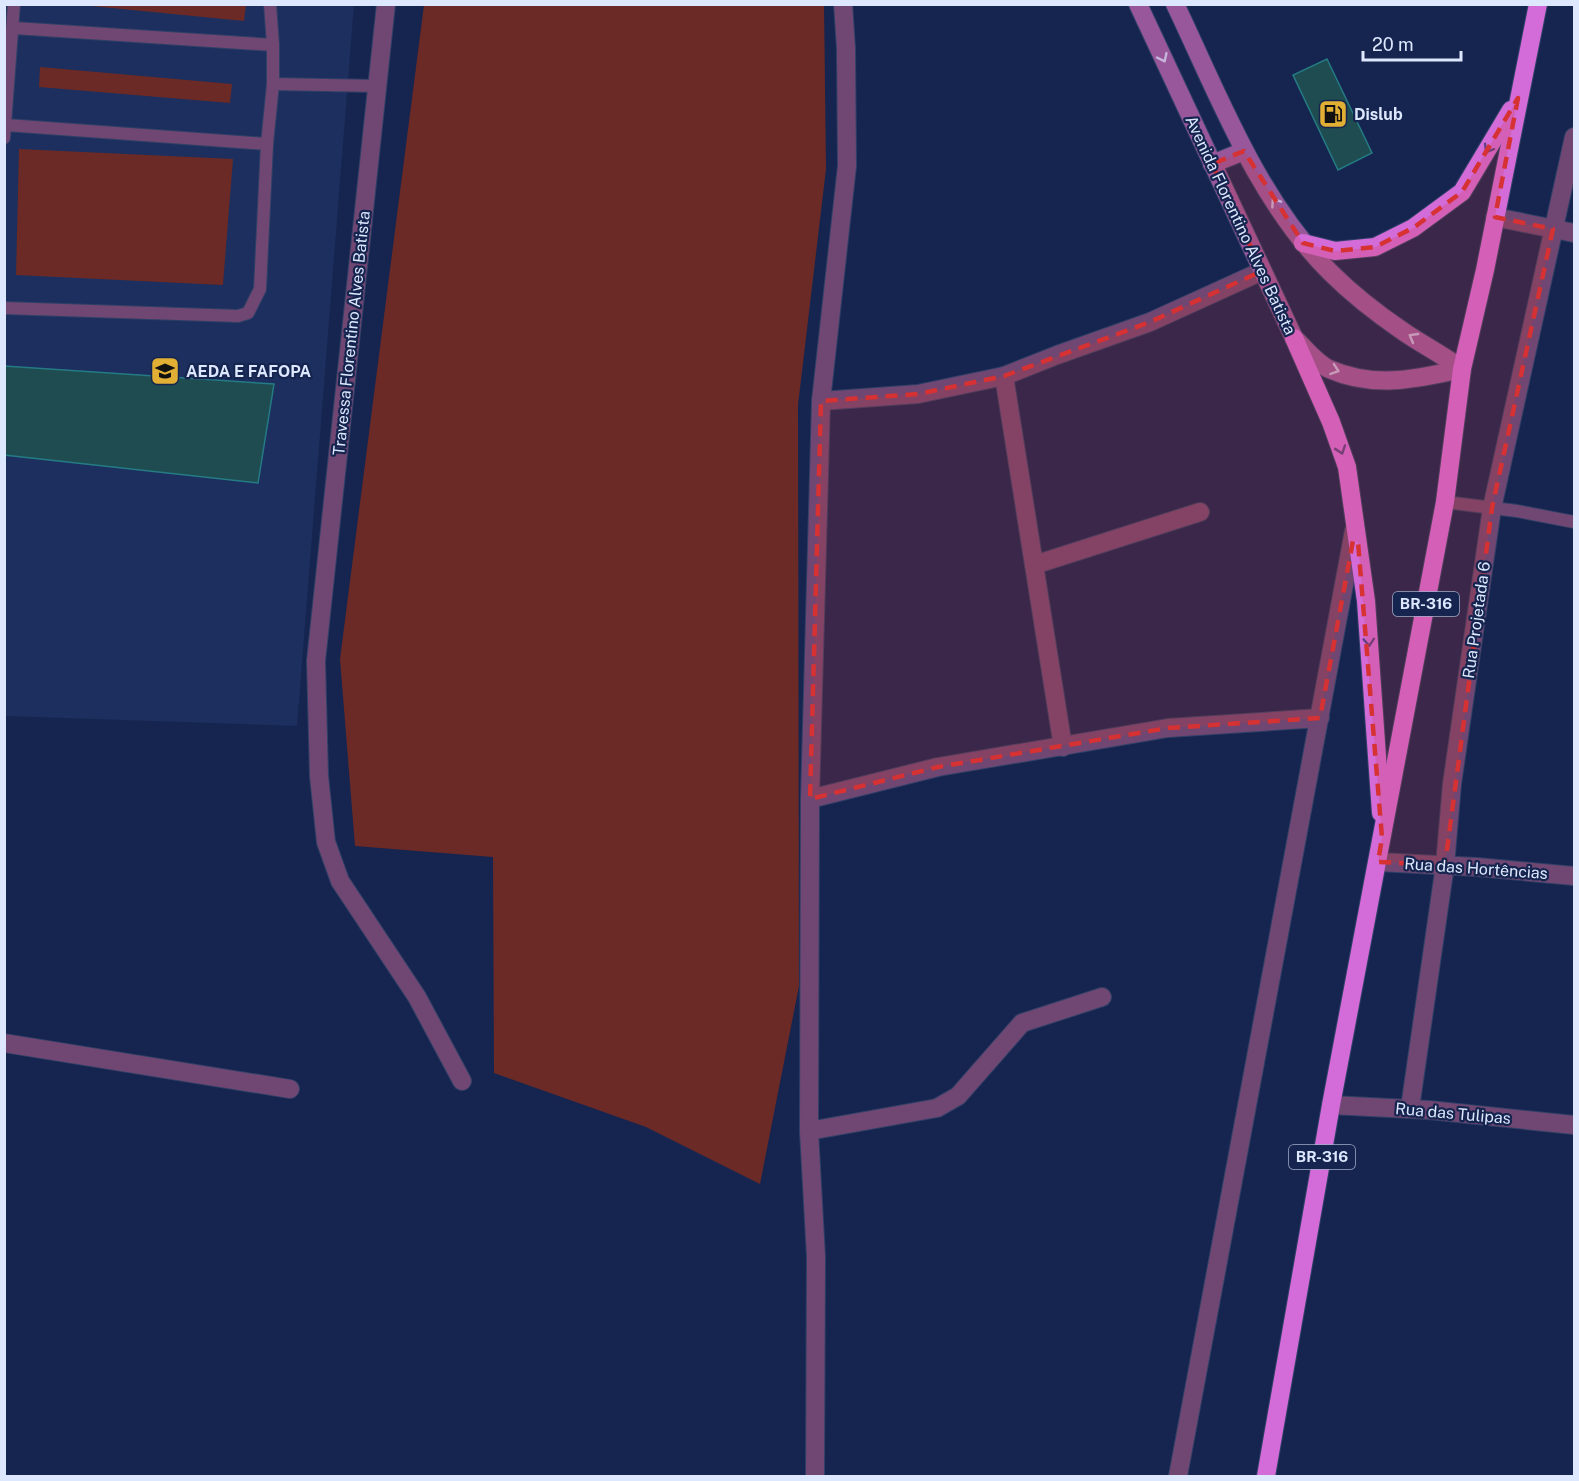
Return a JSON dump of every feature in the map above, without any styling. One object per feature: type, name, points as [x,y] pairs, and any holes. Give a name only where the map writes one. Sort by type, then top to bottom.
[{"type":"highway","name":"BR-316","points":[[1266,1476],[1331,1105],[1445,502],[1462,369],[1538,4]]},
{"type":"highway","points":[[1303,243],[1335,251],[1375,247],[1413,228],[1462,192],[1518,98]]},
{"type":"highway","points":[[1294,338],[1331,422],[1347,466],[1366,601],[1382,838]]},
{"type":"main road","name":"Avenida Florentino Alves Batista","points":[[1138,4],[1294,338],[1327,368],[1372,381],[1404,381],[1462,369]]},
{"type":"main road","name":"Avenida Florentino Alves Batista","points":[[1175,4],[1244,151],[1271,198],[1303,243],[1330,273],[1353,293],[1404,332],[1462,369]]},
{"type":"main road","points":[[1212,164],[1244,151]]},
{"type":"street","name":"Travessa Florentino Alves Batista","points":[[386,4],[316,661],[319,776],[326,842],[340,881],[417,998],[462,1081]]},
{"type":"street","points":[[815,1476],[816,1257],[809,1131],[810,799],[820,401],[847,166],[846,48],[843,4]]},
{"type":"street","name":"Rua Projetada 6","points":[[1410,1108],[1445,865],[1452,784],[1492,508],[1575,137]]},
{"type":"street","points":[[1495,217],[1575,233]]},
{"type":"street","points":[[820,401],[918,394],[1004,376],[1150,322],[1262,271]]},
{"type":"street","points":[[1004,376],[1063,747]]},
{"type":"street","points":[[1034,565],[1200,512]]},
{"type":"street","points":[[1178,1476],[1356,524]]},
{"type":"street","points":[[810,799],[938,767],[1168,728],[1320,718]]},
{"type":"street","name":"Rua das Hortências","points":[[1378,862],[1575,876]]},
{"type":"street","points":[[809,1131],[937,1107],[958,1096],[1022,1023],[1102,997]]},
{"type":"street","points":[[4,1043],[290,1089]]},
{"type":"street","name":"Rua das Tulipas","points":[[1331,1105],[1410,1108],[1575,1125]]},
{"type":"lane","points":[[4,138],[8,56],[14,28],[15,4]]},
{"type":"lane","points":[[4,308],[238,316],[248,313],[260,289],[267,144],[273,84],[270,4]]},
{"type":"lane","points":[[14,28],[273,45]]},
{"type":"lane","points":[[273,84],[377,86]]},
{"type":"lane","points":[[6,125],[267,144]]},
{"type":"lane","points":[[1445,502],[1517,511],[1575,522]]},
{"type":"highlighted area","points":[[1518,98],[1495,217],[1553,229],[1492,508],[1445,865],[1378,862],[1382,838],[1358,542],[1353,541],[1320,718],[1168,728],[938,767],[810,799],[821,401],[918,394],[1004,376],[1150,322],[1262,271],[1212,164],[1244,151],[1303,243],[1335,251],[1375,247],[1413,228],[1462,192]]},
{"type":"shaded area","name":"AEDA E FAFOPA","points":[[5,5],[354,5],[297,726],[5,716]]},
{"type":"shaded area","points":[[81,5],[246,5],[244,21]]},
{"type":"shaded area","points":[[424,5],[824,5],[826,169],[798,405],[799,986],[760,1184],[646,1127],[494,1073],[493,857],[355,846],[340,659]]},
{"type":"shaded area","points":[[40,67],[232,84],[230,103],[39,87]]},
{"type":"shaded area","points":[[19,149],[233,159],[223,285],[16,275]]},
{"type":"building","name":"Dislub","points":[[1327,59],[1372,153],[1338,170],[1293,75]]},
{"type":"building","points":[[4,366],[274,384],[258,483],[4,455]]},
{"type":"place","name":"Dislub","points":[[1333,114]]},
{"type":"place","name":"AEDA E FAFOPA","points":[[165,371]]}]
